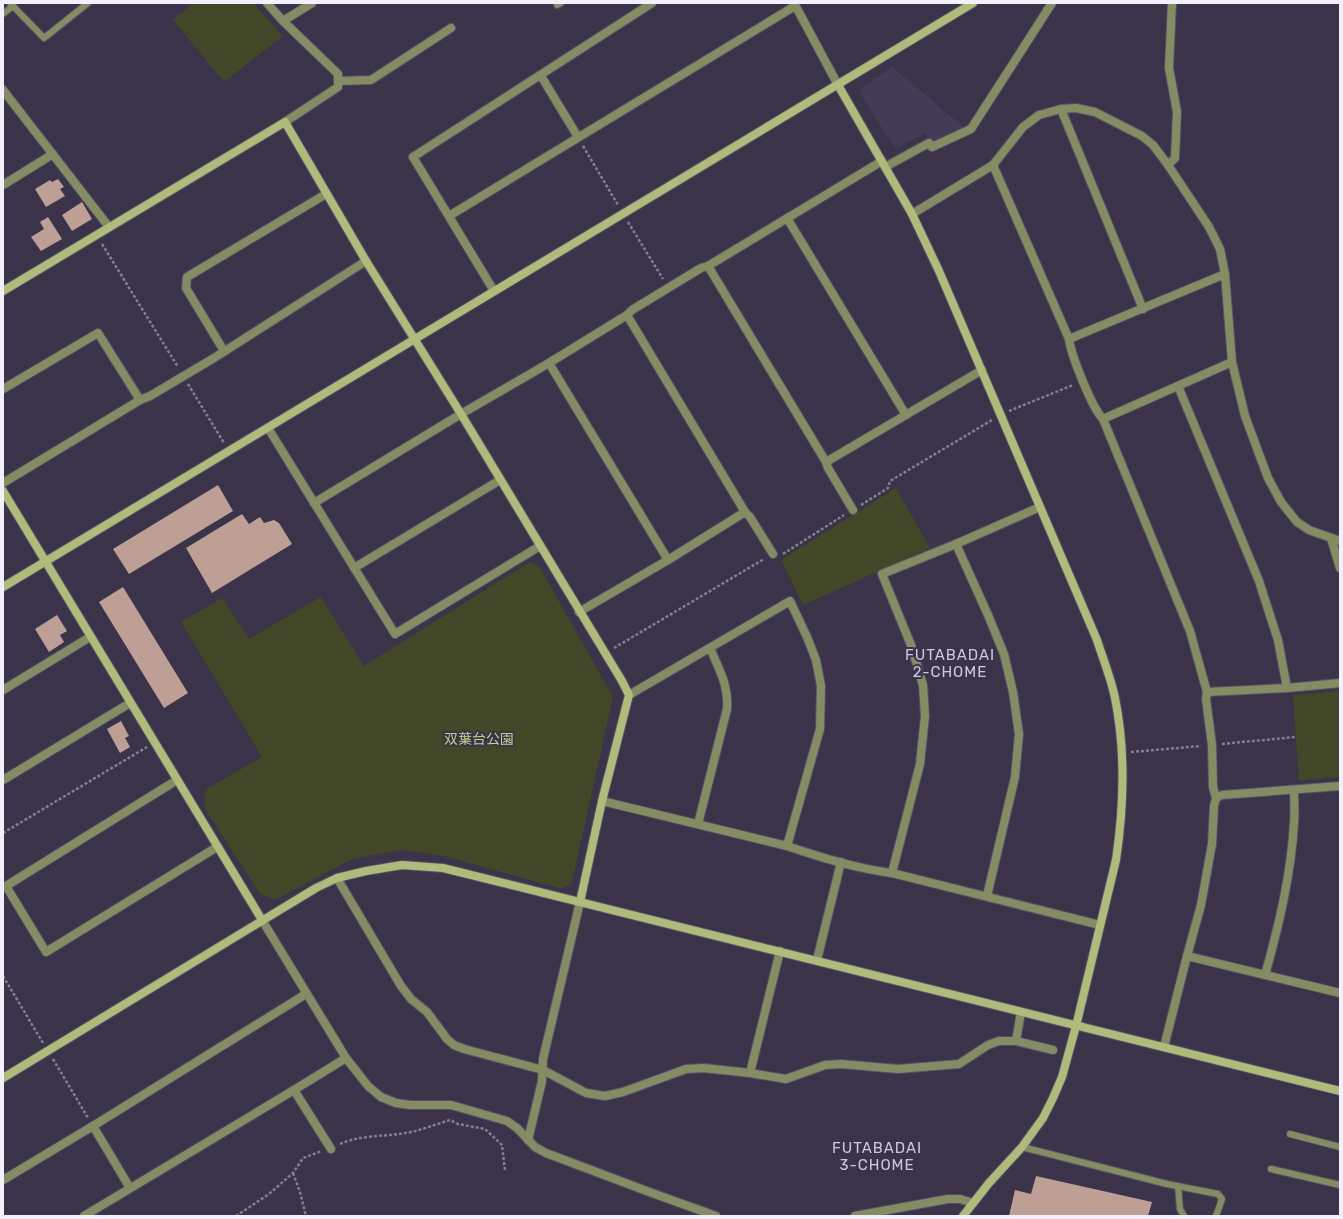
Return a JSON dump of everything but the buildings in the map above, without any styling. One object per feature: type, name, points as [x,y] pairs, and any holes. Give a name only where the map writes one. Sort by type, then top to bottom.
[{"type":"street","points":[[3,290],[285,122],[338,87],[338,74],[283,21],[267,3]]},
{"type":"street","points":[[283,21],[312,3]]},
{"type":"street","points":[[494,291],[413,157],[541,76],[652,3]]},
{"type":"street","points":[[3,587],[973,3]]},
{"type":"street","points":[[314,503],[461,414],[549,363],[701,268],[708,266],[787,218],[883,164],[929,143],[932,147],[971,129],[1052,3]]},
{"type":"street","points":[[1168,165],[1175,158],[1177,112],[1169,68],[1172,3]]},
{"type":"street","points":[[449,216],[580,140],[795,4],[838,85],[912,214],[940,270],[1097,640],[1115,698],[1120,729],[1124,790],[1116,860],[1076,1026],[1062,1077],[1043,1118],[1022,1148],[973,1202],[964,1216]]},
{"type":"street","points":[[338,81],[372,80],[451,28]]},
{"type":"street","points":[[541,76],[580,140]]},
{"type":"street","points":[[3,90],[109,227]]},
{"type":"street","points":[[912,214],[993,165],[1023,127],[1039,114],[1061,109],[1076,108],[1096,112],[1142,136],[1153,145],[1168,165],[1209,227],[1220,248],[1225,274],[1232,362],[1245,416],[1268,478],[1281,502],[1297,522],[1309,530],[1340,541]]},
{"type":"street","points":[[1061,109],[1143,308]]},
{"type":"street","points":[[285,122],[366,261],[461,414],[629,695],[602,801],[543,1059],[542,1081],[528,1140]]},
{"type":"street","points":[[3,184],[53,154]]},
{"type":"street","points":[[993,165],[1069,339],[1070,346],[1083,381],[1098,414],[1103,419],[1190,631],[1207,692],[1206,699],[1212,745],[1212,787],[1216,798],[1214,806],[1212,844],[1201,905],[1164,1047]]},
{"type":"street","points":[[224,351],[186,288],[187,277],[326,194]]},
{"type":"street","points":[[787,218],[906,415]]},
{"type":"street","points":[[3,483],[224,351],[366,261]]},
{"type":"street","points":[[708,266],[826,462],[853,510]]},
{"type":"street","points":[[1069,339],[1225,274]]},
{"type":"street","points":[[627,315],[745,512],[750,517],[773,554]]},
{"type":"street","points":[[3,389],[98,333],[140,400]]},
{"type":"street","points":[[1103,419],[1232,362]]},
{"type":"street","points":[[549,363],[668,560]]},
{"type":"street","points":[[826,462],[982,370]]},
{"type":"street","points":[[1178,386],[1260,581],[1278,640],[1287,688]]},
{"type":"street","points":[[268,428],[395,634],[540,546]]},
{"type":"street","points":[[354,568],[500,480]]},
{"type":"street","points":[[3,491],[306,994],[346,1058],[368,1086],[381,1097],[396,1103],[410,1105],[451,1105],[507,1121],[517,1128],[535,1147],[546,1153],[716,1216]]},
{"type":"street","points":[[892,873],[920,764],[925,716],[923,685],[911,645],[882,574],[956,544],[1040,507]]},
{"type":"street","points":[[579,612],[668,560],[745,512]]},
{"type":"street","points":[[1331,538],[1340,568]]},
{"type":"street","points":[[956,544],[1004,654],[1013,692],[1019,734],[1015,777],[987,896]]},
{"type":"street","points":[[629,695],[790,601],[807,636],[816,660],[821,686],[820,729],[787,846]]},
{"type":"street","points":[[3,690],[90,637]]},
{"type":"street","points":[[698,824],[727,709],[728,697],[725,683],[710,648]]},
{"type":"street","points":[[1207,692],[1287,688],[1340,683]]},
{"type":"street","points":[[3,780],[130,703]]},
{"type":"street","points":[[177,780],[5,885],[46,952],[217,846]]},
{"type":"street","points":[[1216,798],[1222,795],[1340,786]]},
{"type":"street","points":[[1265,975],[1284,900],[1290,862],[1294,824],[1294,790]]},
{"type":"street","points":[[602,801],[787,846],[841,862],[987,896],[1100,925]]},
{"type":"street","points":[[817,960],[841,862]]},
{"type":"street","points":[[3,1078],[316,888],[337,878],[402,865],[443,868],[1340,1091]]},
{"type":"street","points":[[337,878],[401,986],[411,999],[427,1012],[447,1039],[454,1045],[464,1049],[543,1070],[586,1093],[605,1096],[623,1092],[686,1069],[704,1068],[786,1079],[825,1065],[841,1064],[898,1068],[959,1064],[988,1045],[999,1041],[1016,1041],[1053,1050]]},
{"type":"street","points":[[750,1073],[780,951]]},
{"type":"street","points":[[1187,956],[1340,993]]},
{"type":"street","points":[[3,1180],[306,994]]},
{"type":"street","points":[[1016,1041],[1022,1012]]},
{"type":"street","points":[[84,1216],[346,1058]]},
{"type":"street","points":[[294,1090],[331,1148]]},
{"type":"street","points":[[93,1126],[130,1188]]},
{"type":"street","points":[[855,1216],[948,1199],[960,1199],[973,1202]]},
{"type":"lane","points":[[3,14],[12,4],[44,38],[88,3]]},
{"type":"lane","points":[[1290,1134],[1340,1147]]},
{"type":"lane","points":[[1022,1148],[1178,1186],[1218,1194],[1222,1199],[1216,1216]]},
{"type":"lane","points":[[1271,1168],[1340,1185]]},
{"type":"lane","points":[[1178,1186],[1180,1209],[1184,1216]]},
{"type":"path","points":[[580,140],[615,200]]},
{"type":"path","points":[[632,228],[668,288]]},
{"type":"path","points":[[101,241],[221,438]]},
{"type":"path","points":[[3,833],[141,750]]},
{"type":"path","points":[[3,976],[38,1034]]},
{"type":"path","points":[[56,1065],[88,1117]]},
{"type":"path","points":[[236,1216],[270,1194],[293,1173],[303,1158],[344,1142],[371,1136],[411,1132],[450,1120],[458,1124],[485,1129],[502,1145],[505,1171]]},
{"type":"path","points":[[293,1173],[300,1192],[306,1216]]},
{"type":"shaded area","points":[[892,67],[966,129],[932,144],[926,133],[895,149],[860,93],[864,86]]},
{"type":"green space","points":[[194,3],[253,3],[283,36],[224,82],[173,20]]},
{"type":"green space","points":[[896,488],[930,548],[803,605],[781,560]]},
{"type":"green space","name":"双葉台公園","points":[[530,562],[539,566],[613,697],[572,882],[562,889],[444,856],[402,850],[352,859],[275,900],[260,894],[205,809],[205,790],[262,757],[181,622],[222,598],[249,639],[321,597],[364,666]]},
{"type":"green space","points":[[1340,691],[1340,777],[1299,781],[1293,695]]},
{"type":"district","name":"FUTABADAI 2-CHOME","points":[[950,664]]},
{"type":"district","name":"FUTABADAI 3-CHOME","points":[[877,1156]]}]
